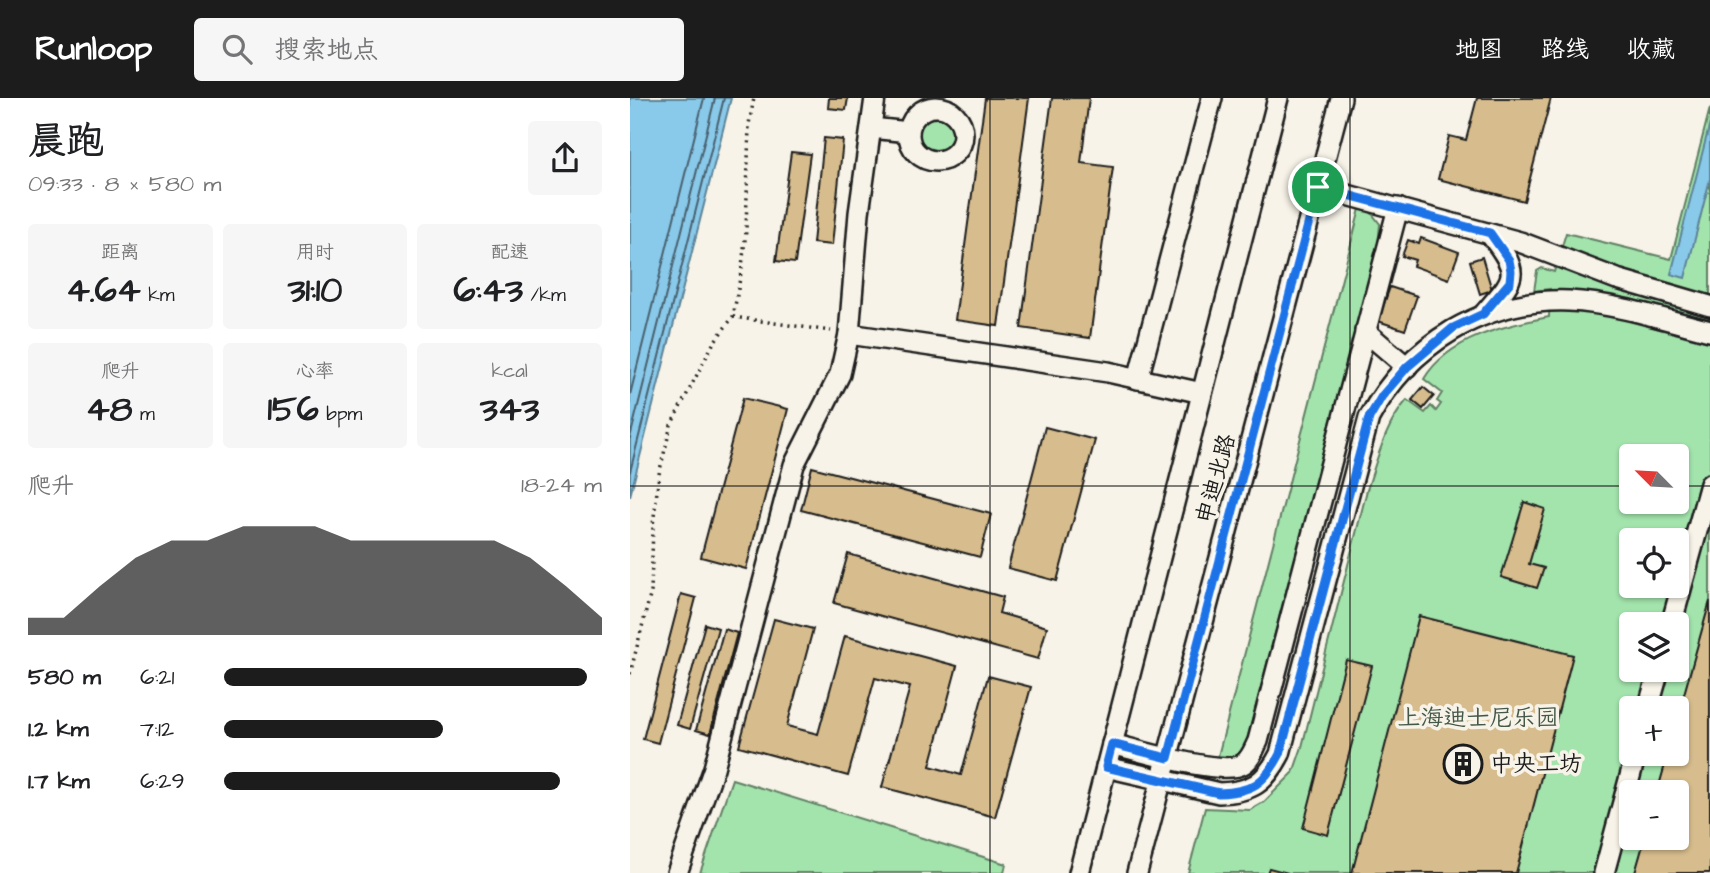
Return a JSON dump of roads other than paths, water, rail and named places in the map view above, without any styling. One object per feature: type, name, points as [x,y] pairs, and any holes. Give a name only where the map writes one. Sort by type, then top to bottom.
[{"type":"street","points":[[677,873],[714,768],[794,464],[840,374],[849,334],[859,213],[875,98]]},
{"type":"street","points":[[1138,379],[1212,98]]},
{"type":"street","name":"申迪北路","points":[[1079,873],[1278,98]]},
{"type":"street","name":"申迪北路","points":[[1137,873],[1341,98]]},
{"type":"street","points":[[870,128],[909,132]]},
{"type":"street","points":[[1318,187],[1490,233],[1617,279],[1710,306]]},
{"type":"street","points":[[1112,744],[1219,769],[1242,765],[1251,756],[1258,741],[1398,208]]},
{"type":"street","points":[[1483,314],[1510,282],[1511,271],[1509,260],[1490,233]]},
{"type":"street","points":[[1106,767],[1219,793],[1238,793],[1255,786],[1270,774],[1280,754],[1369,418],[1382,396],[1407,367],[1453,328],[1483,314],[1543,302],[1571,301],[1608,306],[1710,331]]},
{"type":"street","points":[[1365,331],[1407,367]]},
{"type":"street","points":[[849,334],[1108,372],[1202,393]]},
{"type":"street","points":[[1675,612],[1710,484]]},
{"type":"street","points":[[1604,873],[1633,766]]},
{"type":"water","points":[[630,98],[731,98],[630,496]]},
{"type":"water","points":[[1710,123],[1710,179],[1685,278],[1671,274]]},
{"type":"place","name":"中央工坊","points":[[1463,764]]},
{"type":"park label","name":"上海迪士尼乐园","points":[[1478,718]]}]
